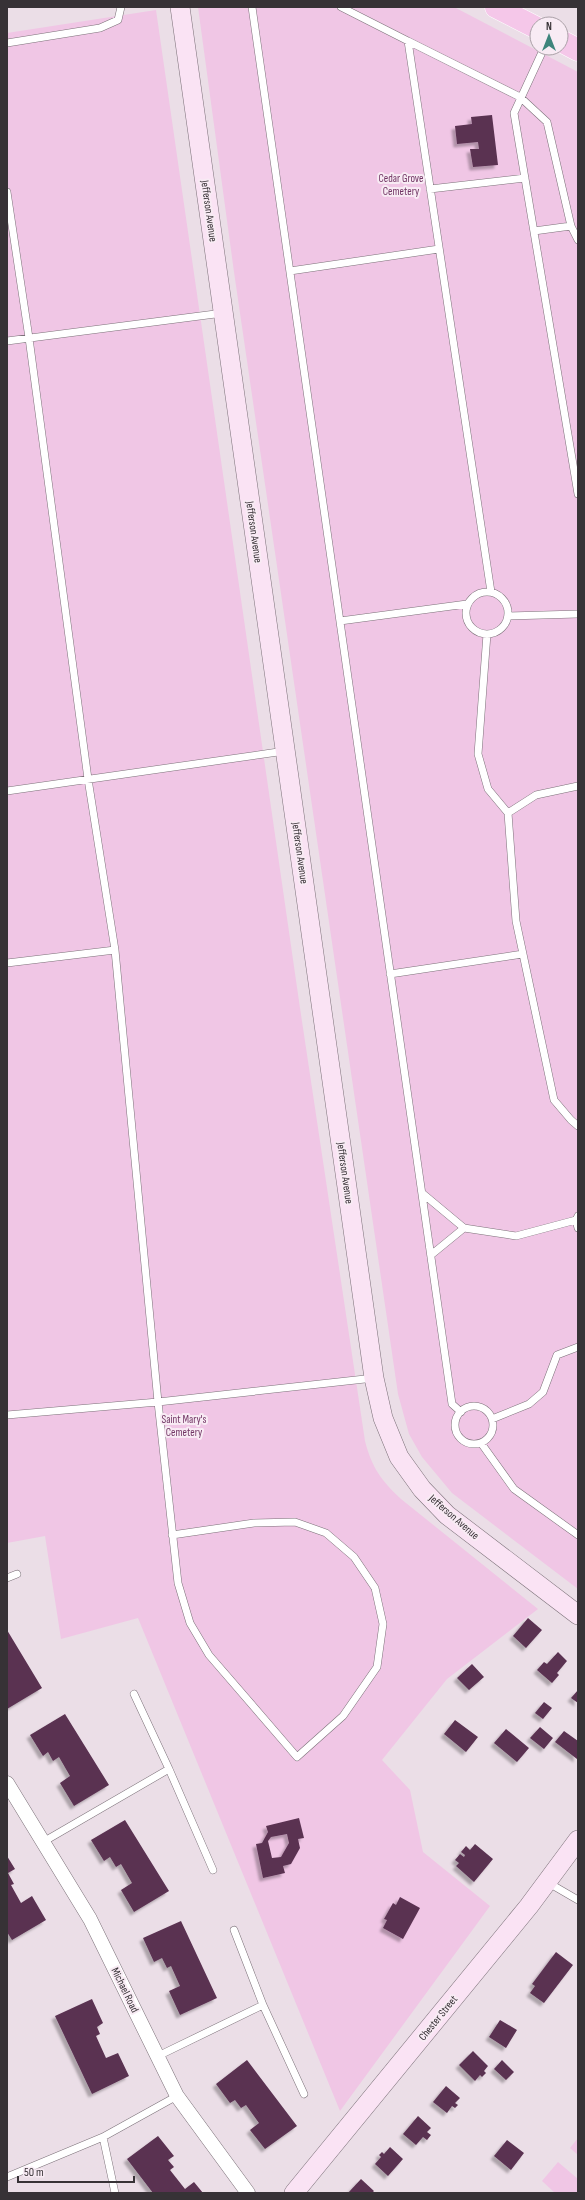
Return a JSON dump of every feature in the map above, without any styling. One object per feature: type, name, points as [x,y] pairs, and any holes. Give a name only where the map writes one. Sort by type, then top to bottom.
[{"type":"main road","name":"Jefferson Avenue","points":[[180,7],[374,1378],[383,1418],[399,1457],[422,1489],[447,1515],[578,1615]]},
{"type":"main road","points":[[496,7],[529,24]]},
{"type":"main road","points":[[569,45],[578,50]]},
{"type":"main road","name":"Chester Street","points":[[294,2193],[547,1881],[578,1840]]},
{"type":"street","name":"Michael Road","points":[[7,1783],[90,1919],[177,2096],[248,2193]]},
{"type":"lane","points":[[7,43],[100,28],[118,20],[120,7]]},
{"type":"lane","points":[[252,7],[452,1404],[461,1412]]},
{"type":"lane","points":[[341,7],[520,97],[547,122],[571,226],[578,240]]},
{"type":"lane","points":[[408,41],[491,592]]},
{"type":"lane","points":[[540,56],[520,97],[514,113],[578,494]]},
{"type":"lane","points":[[430,189],[525,178]]},
{"type":"lane","points":[[7,192],[29,338],[88,779],[115,950],[158,1402],[172,1536],[178,1584],[190,1623],[209,1655],[297,1757],[343,1716],[376,1667],[383,1624],[375,1588],[354,1557],[326,1533],[296,1522],[254,1523],[172,1536]]},
{"type":"lane","points":[[534,231],[571,226]]},
{"type":"lane","points":[[290,271],[439,249]]},
{"type":"lane","points":[[7,341],[223,313]]},
{"type":"lane","points":[[340,621],[467,604],[477,594],[491,592],[502,598],[506,603],[508,616],[503,627],[487,634],[480,633],[469,624],[466,618],[467,604]]},
{"type":"lane","points":[[508,616],[578,614]]},
{"type":"lane","points":[[487,634],[478,754],[488,789],[508,813],[516,922],[554,1100],[578,1126]]},
{"type":"lane","points":[[7,791],[285,751]]},
{"type":"lane","points":[[508,813],[536,795],[578,786]]},
{"type":"lane","points":[[7,963],[115,950]]},
{"type":"lane","points":[[390,974],[523,954]]},
{"type":"lane","points":[[422,1193],[464,1228],[516,1236],[577,1218],[578,1228]]},
{"type":"lane","points":[[431,1254],[464,1228]]},
{"type":"lane","points":[[492,1419],[529,1404],[543,1392],[557,1355],[578,1346]]},
{"type":"lane","points":[[7,1415],[158,1402],[374,1378]]},
{"type":"lane","points":[[472,1406],[485,1409],[492,1419],[492,1432],[489,1437],[481,1443],[466,1443],[457,1435],[455,1422],[461,1412],[472,1406]]},
{"type":"lane","points":[[481,1443],[514,1488],[578,1535]]},
{"type":"lane","points":[[7,1578],[17,1574]]},
{"type":"lane","points":[[134,1694],[213,1870]]},
{"type":"lane","points":[[43,1842],[169,1770]]},
{"type":"lane","points":[[547,1881],[578,1900]]},
{"type":"lane","points":[[234,1930],[263,2005],[304,2094]]},
{"type":"lane","points":[[158,2056],[263,2005]]},
{"type":"lane","points":[[7,2177],[103,2137],[177,2096]]},
{"type":"lane","points":[[103,2137],[115,2193]]},
{"type":"green space","name":"Cedar Grove Cemetery","points":[[198,7],[454,7],[529,46],[529,56],[547,56],[578,72],[578,1589],[452,1493],[422,1457],[409,1434],[398,1394],[234,272]]},
{"type":"green space","name":"Saint Mary's Cemetery","points":[[156,10],[300,1008],[365,1441],[371,1459],[378,1473],[401,1499],[538,1609],[447,1679],[382,1760],[410,1790],[423,1852],[490,1906],[340,2111],[138,1618],[61,1639],[45,1536],[7,1543],[7,33]]},
{"type":"green space","points":[[578,2138],[578,2155],[570,2148]]},
{"type":"green space","points":[[558,2162],[578,2179],[578,2193],[555,2193],[542,2181]]},
{"type":"building","points":[[492,115],[498,165],[473,167],[470,149],[479,149],[478,142],[457,144],[455,126],[472,124],[471,117]]},
{"type":"building","points":[[528,1618],[542,1630],[526,1648],[513,1636]]},
{"type":"building","points":[[7,1630],[42,1688],[7,1709]]},
{"type":"building","points":[[558,1652],[567,1661],[557,1673],[559,1675],[552,1683],[537,1670],[544,1662],[547,1664]]},
{"type":"building","points":[[472,1664],[484,1677],[469,1690],[457,1678]]},
{"type":"building","points":[[578,1690],[578,1703],[571,1698]]},
{"type":"building","points":[[544,1702],[552,1708],[543,1719],[535,1713]]},
{"type":"building","points":[[65,1714],[109,1785],[74,1806],[60,1783],[70,1776],[59,1757],[53,1761],[48,1752],[43,1756],[30,1735]]},
{"type":"building","points":[[455,1720],[478,1737],[466,1752],[444,1734]]},
{"type":"building","points":[[540,1727],[553,1738],[544,1749],[530,1738]]},
{"type":"building","points":[[506,1729],[529,1748],[517,1762],[494,1743]]},
{"type":"building","points":[[564,1731],[578,1741],[577,1759],[555,1742]]},
{"type":"building","points":[[299,1818],[304,1838],[298,1839],[300,1848],[291,1864],[283,1866],[285,1873],[263,1878],[256,1844],[262,1843],[268,1832],[266,1826]],"holes":[[[287,1834],[289,1843],[281,1857],[272,1858],[268,1841],[271,1837]]]},
{"type":"building","points":[[125,1820],[169,1891],[134,1912],[121,1890],[132,1883],[121,1864],[116,1867],[110,1857],[104,1861],[91,1840]]},
{"type":"building","points":[[475,1844],[493,1859],[474,1882],[456,1866],[459,1863],[455,1860],[460,1854],[464,1857],[465,1855],[461,1852],[466,1846],[470,1850]]},
{"type":"building","points":[[7,1856],[15,1869],[8,1873],[14,1884],[11,1885],[21,1903],[32,1896],[46,1920],[12,1940],[7,1932]]},
{"type":"building","points":[[400,1897],[420,1908],[403,1939],[383,1928],[387,1920],[384,1919],[393,1903],[396,1905]]},
{"type":"building","points":[[181,1921],[217,1998],[180,2015],[169,1991],[180,1986],[171,1966],[167,1968],[162,1958],[154,1962],[143,1938]]},
{"type":"building","points":[[556,1952],[573,1965],[544,2003],[530,1993],[535,1986],[532,1984]]},
{"type":"building","points":[[92,1999],[103,2023],[97,2027],[100,2034],[96,2036],[106,2058],[118,2053],[129,2076],[92,2094],[55,2016]]},
{"type":"building","points":[[500,2020],[517,2030],[506,2048],[489,2037]]},
{"type":"building","points":[[473,2051],[488,2066],[484,2071],[486,2073],[482,2077],[480,2075],[475,2081],[459,2065]]},
{"type":"building","points":[[247,2060],[297,2126],[265,2149],[250,2130],[259,2123],[246,2105],[241,2108],[235,2100],[230,2103],[216,2084]]},
{"type":"building","points":[[502,2060],[514,2072],[506,2080],[494,2069]]},
{"type":"building","points":[[446,2086],[460,2098],[455,2103],[458,2105],[455,2108],[452,2106],[447,2113],[433,2102]]},
{"type":"building","points":[[418,2116],[431,2128],[427,2132],[431,2135],[427,2140],[423,2137],[416,2145],[403,2134]]},
{"type":"building","points":[[158,2136],[174,2156],[168,2160],[174,2167],[170,2170],[185,2189],[194,2182],[203,2193],[153,2193],[127,2159]]},
{"type":"building","points":[[507,2140],[524,2153],[511,2170],[494,2156]]},
{"type":"building","points":[[390,2147],[403,2159],[388,2176],[375,2164],[381,2157],[379,2155],[382,2152],[384,2154]]},
{"type":"building","points":[[361,2179],[374,2191],[372,2193],[348,2193]]}]
